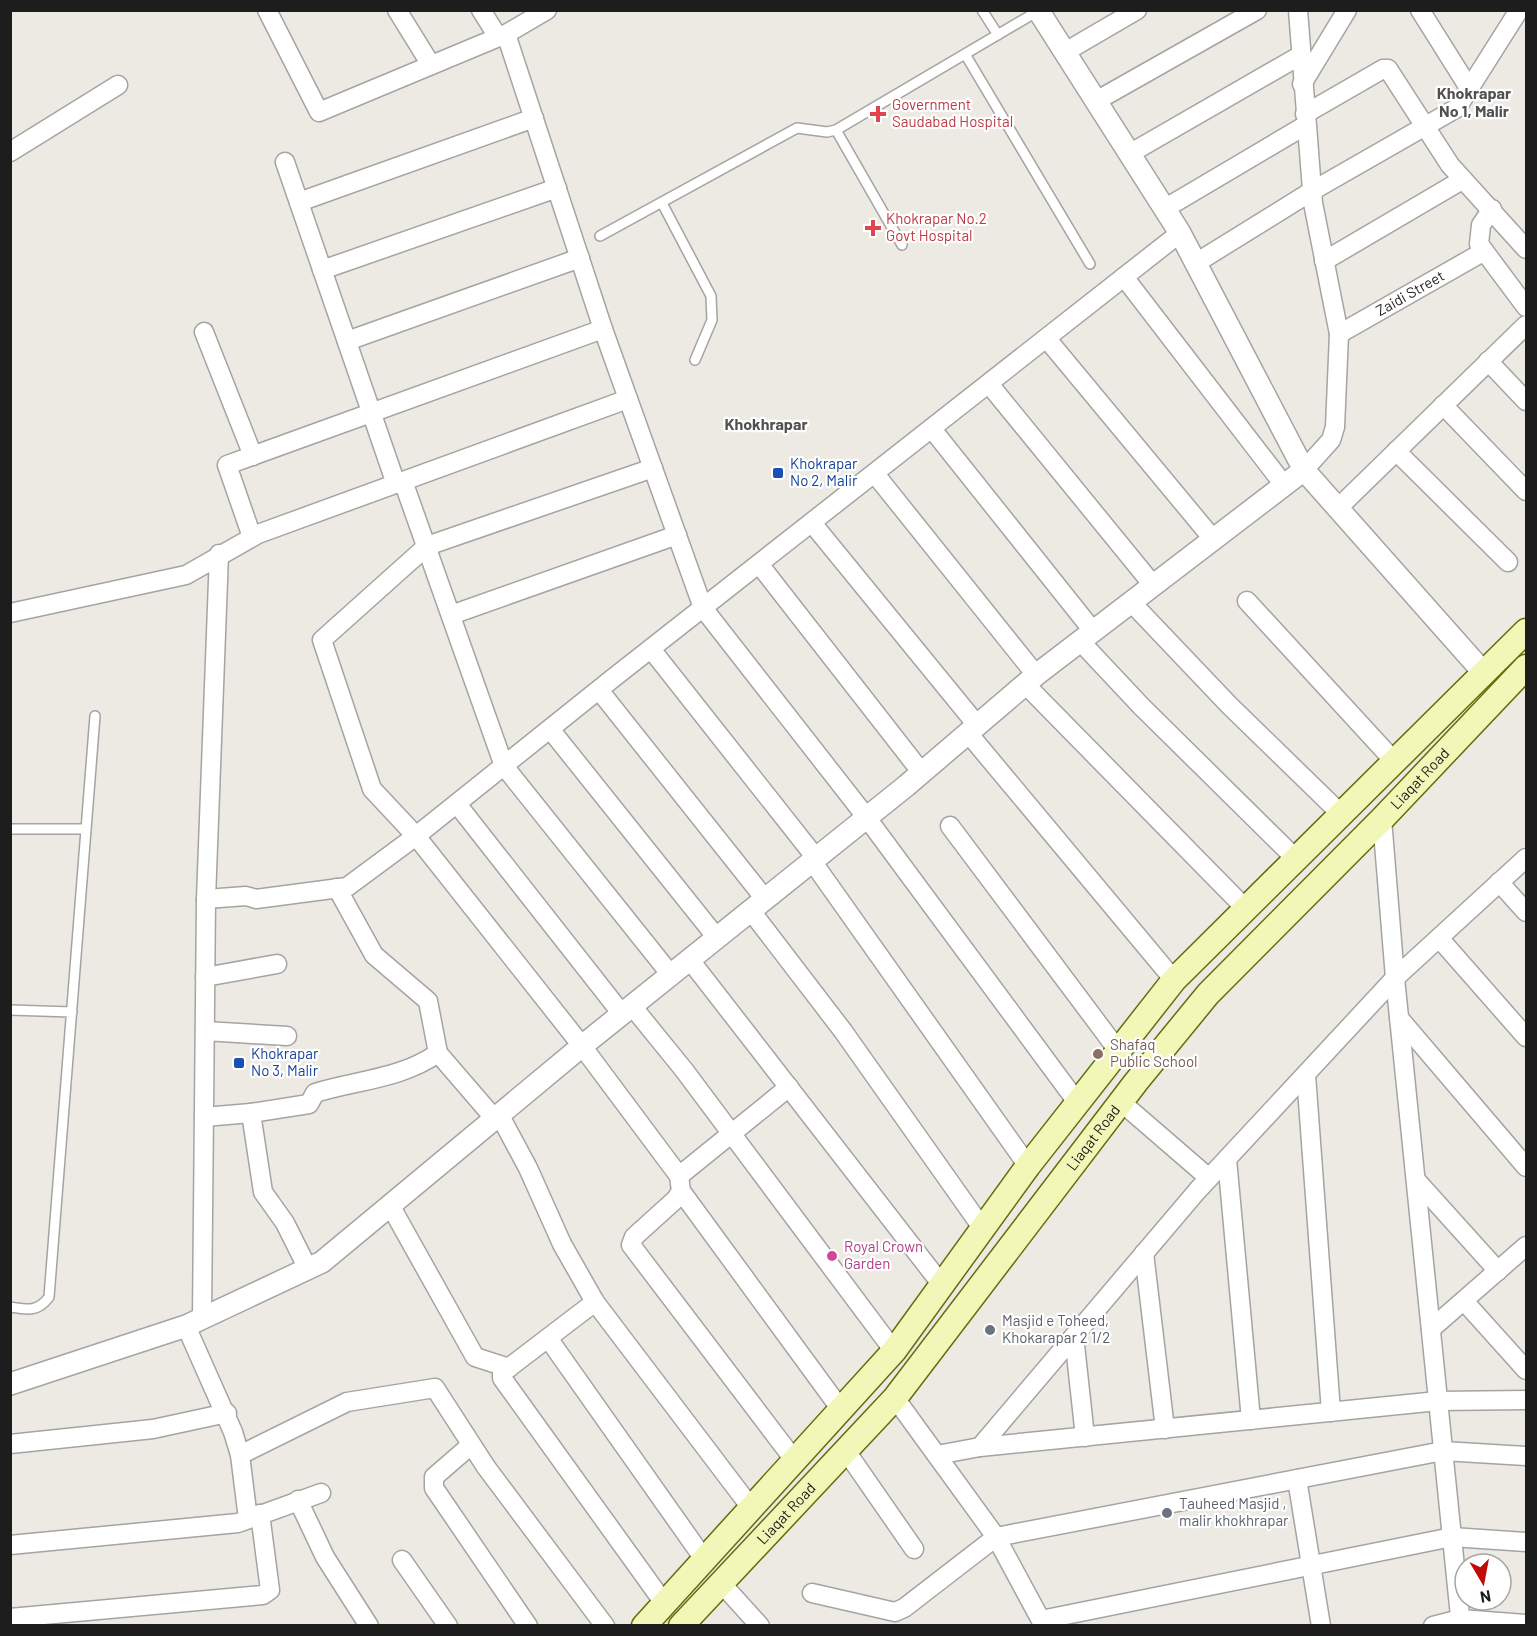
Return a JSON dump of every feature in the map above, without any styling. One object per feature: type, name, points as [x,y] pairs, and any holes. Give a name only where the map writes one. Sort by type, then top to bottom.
[{"type":"main road","points":[[644,1626],[842,1411],[894,1351],[1028,1166],[1174,980],[1527,631]]},
{"type":"main road","name":"Liaqat Road","points":[[681,1626],[895,1398],[1121,1102],[1208,994],[1382,819],[1527,667]]},
{"type":"street","points":[[267,10],[319,112],[502,36],[547,10]]},
{"type":"street","points":[[397,10],[431,65]]},
{"type":"street","points":[[481,10],[502,36],[534,118],[603,329],[704,608],[867,818],[1077,1102]]},
{"type":"street","points":[[1065,52],[1137,10]]},
{"type":"street","points":[[1096,101],[1257,10]]},
{"type":"street","points":[[10,1384],[194,1322],[322,1262],[582,1046],[922,773],[1030,679],[1304,470],[1331,440],[1335,427],[1339,334],[1311,191],[1298,10]]},
{"type":"street","points":[[1302,84],[1347,10]]},
{"type":"street","points":[[1420,10],[1469,88]]},
{"type":"street","points":[[1196,263],[1311,191],[1457,108],[1519,10]]},
{"type":"street","points":[[1038,11],[1180,233],[1304,470],[1483,672]]},
{"type":"street","points":[[1130,154],[1301,55]]},
{"type":"street","points":[[1164,209],[1386,68],[1462,180],[1527,249]]},
{"type":"street","points":[[10,152],[118,85]]},
{"type":"street","points":[[299,202],[534,118]]},
{"type":"street","points":[[285,162],[371,413],[427,546],[504,766],[671,975]]},
{"type":"street","points":[[1324,261],[1462,180]]},
{"type":"street","points":[[322,270],[557,188]]},
{"type":"street","points":[[1491,209],[1481,225],[1479,237],[1483,252],[1527,307]]},
{"type":"street","points":[[206,899],[246,896],[256,899],[347,887],[457,804],[598,690],[1180,233]]},
{"type":"street","name":"Zaidi Street","points":[[1339,334],[1483,252]]},
{"type":"street","points":[[347,341],[580,258]]},
{"type":"street","points":[[1124,277],[1284,485]]},
{"type":"street","points":[[1338,508],[1527,325]]},
{"type":"street","points":[[252,537],[227,465],[603,329]]},
{"type":"street","points":[[204,332],[252,456]]},
{"type":"street","points":[[1047,339],[1213,539]]},
{"type":"street","points":[[1488,361],[1527,401]]},
{"type":"street","points":[[989,384],[1154,585]]},
{"type":"street","points":[[10,613],[186,575],[252,537],[628,399]]},
{"type":"street","points":[[1443,405],[1527,491]]},
{"type":"street","points":[[932,429],[1087,636],[1149,714],[1296,859]]},
{"type":"street","points":[[1396,451],[1508,562]]},
{"type":"street","points":[[653,468],[427,546],[322,640],[372,789],[416,836],[582,1046],[842,1411]]},
{"type":"street","points":[[875,474],[1030,679],[1245,908]]},
{"type":"street","points":[[812,523],[972,729],[1174,980]]},
{"type":"street","points":[[451,615],[677,535]]},
{"type":"street","points":[[10,1618],[263,1596],[270,1590],[240,1455],[194,1322],[204,1117],[206,899],[219,554]]},
{"type":"street","points":[[759,564],[922,773]]},
{"type":"street","points":[[1247,601],[1394,761]]},
{"type":"street","points":[[1131,602],[1229,705],[1341,814]]},
{"type":"street","points":[[651,649],[814,860],[1028,1166]]},
{"type":"street","points":[[598,690],[758,905],[843,1031],[983,1229]]},
{"type":"street","points":[[550,729],[717,938]]},
{"type":"street","points":[[457,804],[731,1134],[894,1351]]},
{"type":"street","points":[[1382,819],[1395,978],[1461,1622]]},
{"type":"street","points":[[950,826],[1118,1049]]},
{"type":"street","points":[[980,1447],[1209,1178],[1395,978],[1527,858]]},
{"type":"street","points":[[1500,882],[1527,912]]},
{"type":"street","points":[[337,888],[374,955],[428,1001],[438,1053],[497,1116],[528,1168],[562,1244],[595,1302],[752,1509]]},
{"type":"street","points":[[1439,938],[1527,1037]]},
{"type":"street","points":[[690,960],[942,1285]]},
{"type":"street","points":[[206,977],[277,964]]},
{"type":"street","points":[[1399,1018],[1527,1167]]},
{"type":"street","points":[[205,1031],[287,1036]]},
{"type":"street","points":[[204,1117],[251,1113],[309,1104],[315,1093],[402,1072],[421,1065],[438,1053]]},
{"type":"street","points":[[1306,1076],[1330,1412]]},
{"type":"street","points":[[789,1087],[731,1134],[680,1183],[676,1199],[634,1237],[631,1245],[795,1461]]},
{"type":"street","points":[[1121,1102],[1209,1178]]},
{"type":"street","points":[[251,1113],[263,1192],[285,1223],[308,1269]]},
{"type":"street","points":[[1227,1159],[1251,1420]]},
{"type":"street","points":[[1416,1180],[1498,1271]]},
{"type":"street","points":[[390,1205],[475,1358],[509,1368]]},
{"type":"street","points":[[1431,1329],[1527,1246]]},
{"type":"street","points":[[1144,1253],[1165,1429]]},
{"type":"street","points":[[1464,1301],[1527,1370]]},
{"type":"street","points":[[595,1302],[502,1373],[502,1378],[664,1603]]},
{"type":"street","points":[[1074,1336],[1085,1437]]},
{"type":"street","points":[[548,1338],[704,1559]]},
{"type":"street","points":[[240,1455],[347,1402],[433,1387],[437,1389],[471,1445],[605,1626]]},
{"type":"street","points":[[895,1398],[996,1537],[1043,1623],[1452,1537],[1527,1542]]},
{"type":"street","points":[[937,1455],[980,1447],[1438,1401],[1527,1400]]},
{"type":"street","points":[[10,1444],[153,1430],[227,1413]]},
{"type":"street","points":[[471,1445],[434,1477],[434,1488],[528,1626]]},
{"type":"street","points":[[846,1451],[914,1550]]},
{"type":"street","points":[[812,1593],[895,1611],[904,1608],[996,1537],[1443,1451],[1527,1456]]},
{"type":"street","points":[[1297,1479],[1321,1626]]},
{"type":"street","points":[[10,1545],[225,1525],[321,1493]]},
{"type":"street","points":[[298,1500],[325,1557],[369,1626]]},
{"type":"street","points":[[402,1560],[448,1626]]},
{"type":"street","points":[[722,1584],[760,1626]]},
{"type":"street","points":[[1433,1626],[1461,1622],[1527,1624]]},
{"type":"lane","points":[[982,10],[998,35]]},
{"type":"lane","points":[[600,236],[797,128],[827,132],[836,130],[1038,11]]},
{"type":"lane","points":[[965,54],[1090,264]]},
{"type":"lane","points":[[836,130],[902,245]]},
{"type":"lane","points":[[662,203],[711,296],[712,320],[695,360]]},
{"type":"lane","points":[[10,1307],[33,1310],[42,1307],[49,1297],[95,716]]},
{"type":"lane","points":[[10,829],[86,829]]},
{"type":"lane","points":[[10,1010],[72,1012]]},
{"type":"place","name":"Government Saudabad Hospital","points":[[878,114]]},
{"type":"place","name":"Khokrapar No.2 Govt Hospital","points":[[873,228]]},
{"type":"place","name":"Khokrapar No 2, Malir","points":[[778,473]]},
{"type":"place","name":"Shafaq Public School","points":[[1098,1054]]},
{"type":"place","name":"Khokrapar No 3, Malir","points":[[239,1063]]},
{"type":"place","name":"Royal Crown Garden","points":[[832,1256]]},
{"type":"place","name":"Masjid e Toheed, Khokarapar 2 1/2","points":[[990,1330]]},
{"type":"place","name":"Tauheed Masjid , malir khokhrapar","points":[[1167,1513]]},
{"type":"district","name":"Khokrapar No 1, Malir","points":[[1474,102]]},
{"type":"district","name":"Khokhrapar","points":[[766,424]]}]
